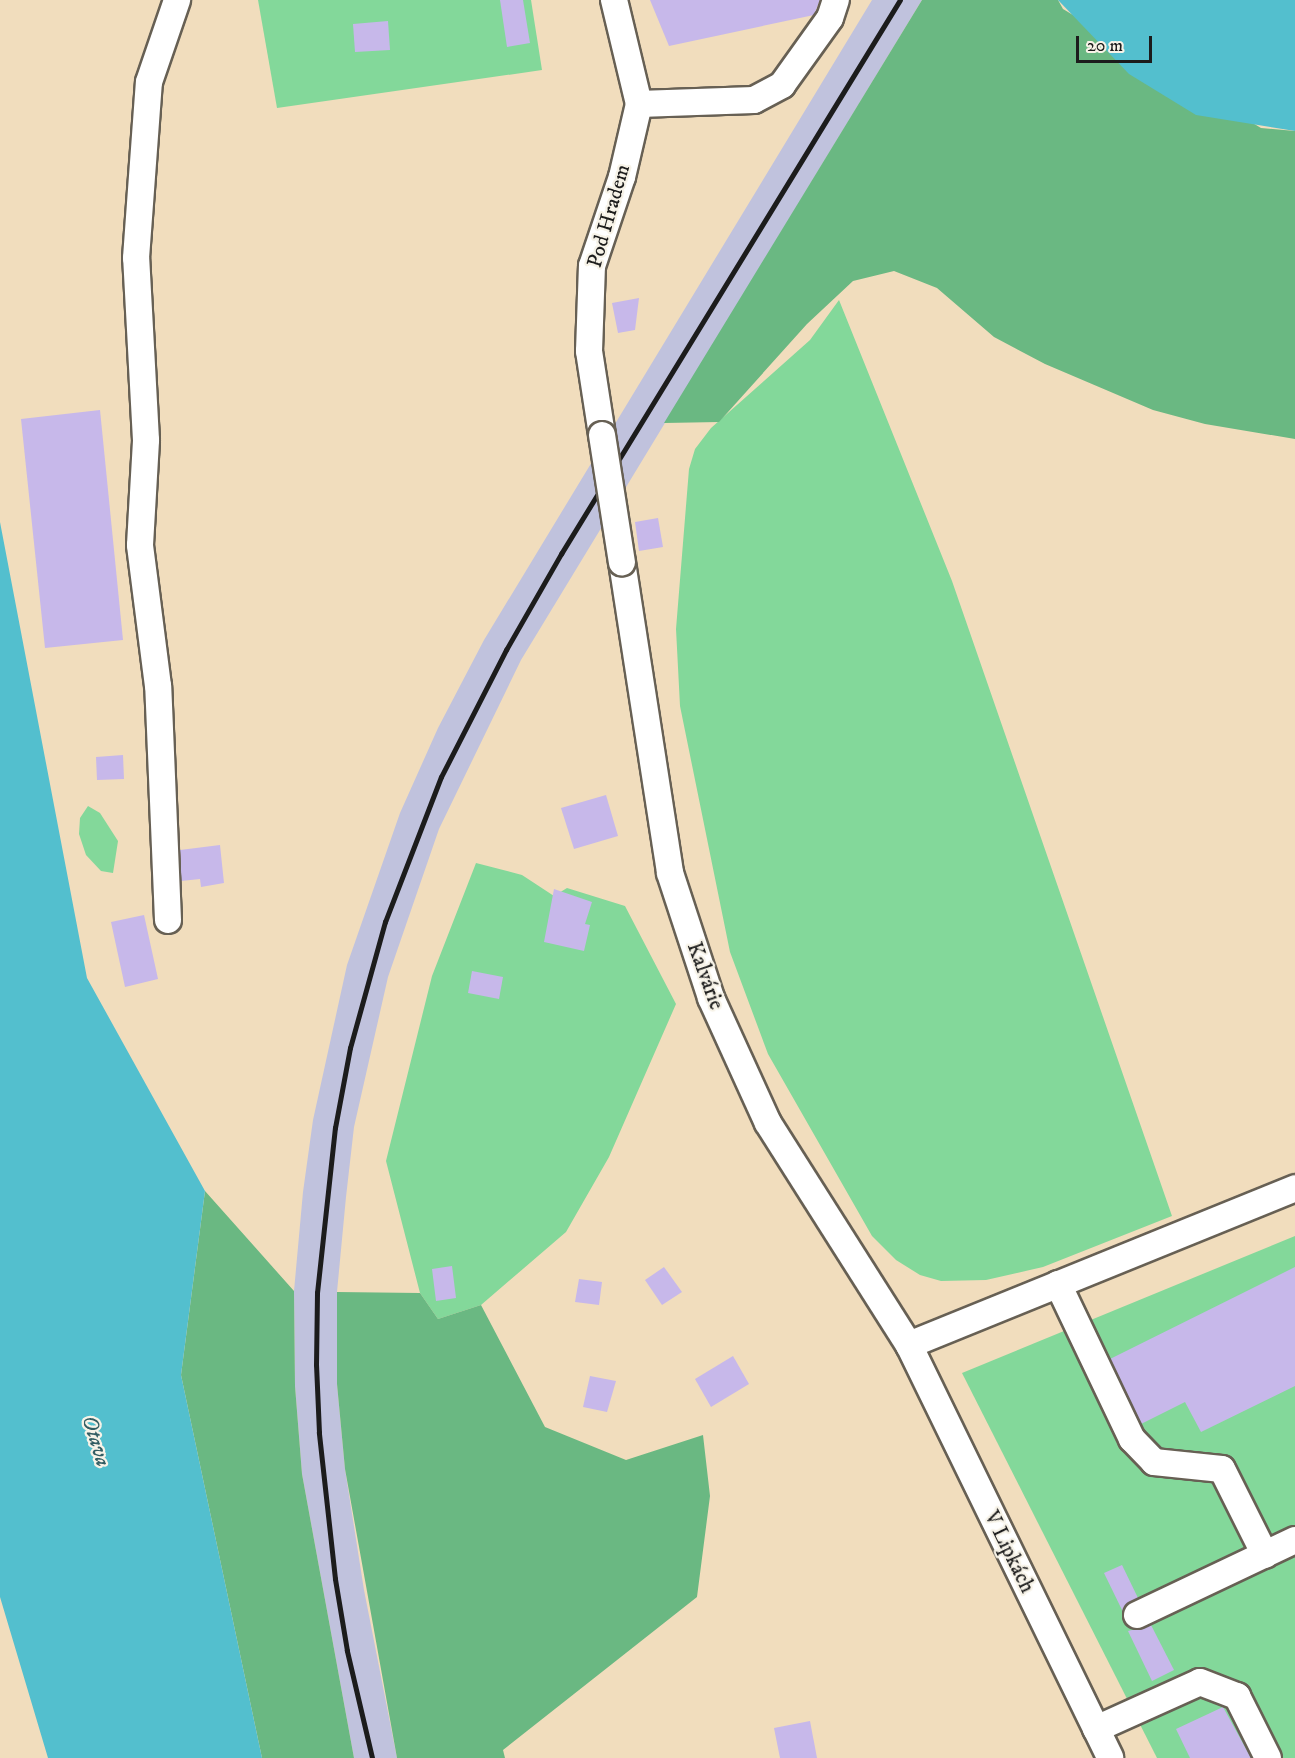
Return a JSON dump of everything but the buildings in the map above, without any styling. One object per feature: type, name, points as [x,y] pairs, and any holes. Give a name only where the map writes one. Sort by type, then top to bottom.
[{"type":"street","points":[[168,920],[158,686],[140,545],[146,440],[136,258],[149,82],[177,0]]},
{"type":"street","name":"Pod Hradem","points":[[614,0],[639,104],[622,177],[592,266],[589,351],[622,562]]},
{"type":"street","points":[[639,104],[754,100],[782,85],[830,18],[836,0]]},
{"type":"street","name":"Kalvárie","points":[[622,562],[670,873],[711,998],[768,1123],[909,1345]]},
{"type":"street","points":[[909,1345],[1295,1188]]},
{"type":"street","points":[[1058,1284],[1132,1439],[1154,1462],[1222,1469],[1265,1555]]},
{"type":"street","name":"V Lipkách","points":[[909,1345],[1110,1758]]},
{"type":"street","points":[[1137,1615],[1295,1540]]},
{"type":"street","points":[[1095,1729],[1200,1682],[1237,1696],[1268,1758]]},
{"type":"shaded area","points":[[872,0],[922,0],[521,660],[439,829],[388,977],[354,1127],[337,1292],[337,1384],[345,1469],[364,1590],[397,1758],[354,1758],[302,1474],[295,1386],[294,1291],[303,1192],[313,1120],[347,965],[400,813],[438,728],[484,640]]},
{"type":"green space","points":[[258,0],[531,0],[542,70],[277,108]]},
{"type":"green space","points":[[922,0],[1058,0],[1063,9],[1261,128],[1295,131],[1295,439],[1205,424],[1153,410],[1045,364],[994,337],[937,288],[894,271],[853,281],[807,324],[719,422],[664,423]]},
{"type":"green space","points":[[839,300],[952,581],[1172,1216],[1043,1267],[986,1280],[941,1281],[920,1275],[896,1260],[872,1236],[768,1054],[730,952],[680,706],[676,629],[689,469],[695,449],[711,428],[810,340]]},
{"type":"green space","points":[[88,806],[100,813],[118,841],[113,873],[101,871],[86,855],[79,834],[80,818]]},
{"type":"green space","points":[[476,863],[522,875],[554,896],[567,888],[625,906],[676,1004],[609,1157],[566,1232],[481,1305],[438,1319],[420,1293],[386,1161],[432,976]]},
{"type":"green space","points":[[205,1191],[294,1291],[295,1386],[302,1474],[354,1758],[262,1758],[181,1375]]},
{"type":"green space","points":[[1295,1236],[1295,1758],[1157,1758],[962,1373]]},
{"type":"green space","points":[[337,1292],[420,1293],[438,1319],[481,1305],[545,1427],[626,1460],[703,1435],[710,1496],[697,1597],[503,1750],[505,1758],[397,1758],[345,1469],[337,1384]]},
{"type":"water","points":[[1058,0],[1295,0],[1295,131],[1196,115],[1129,74]]},
{"type":"water","name":"Otava","points":[[0,522],[87,978],[205,1191],[181,1375],[262,1758],[48,1758],[0,1597]]},
{"type":"railway","points":[[372,1758],[347,1651],[335,1579],[319,1433],[316,1365],[317,1293],[335,1128],[350,1048],[385,922],[441,777],[506,650],[561,554],[900,0]]}]
